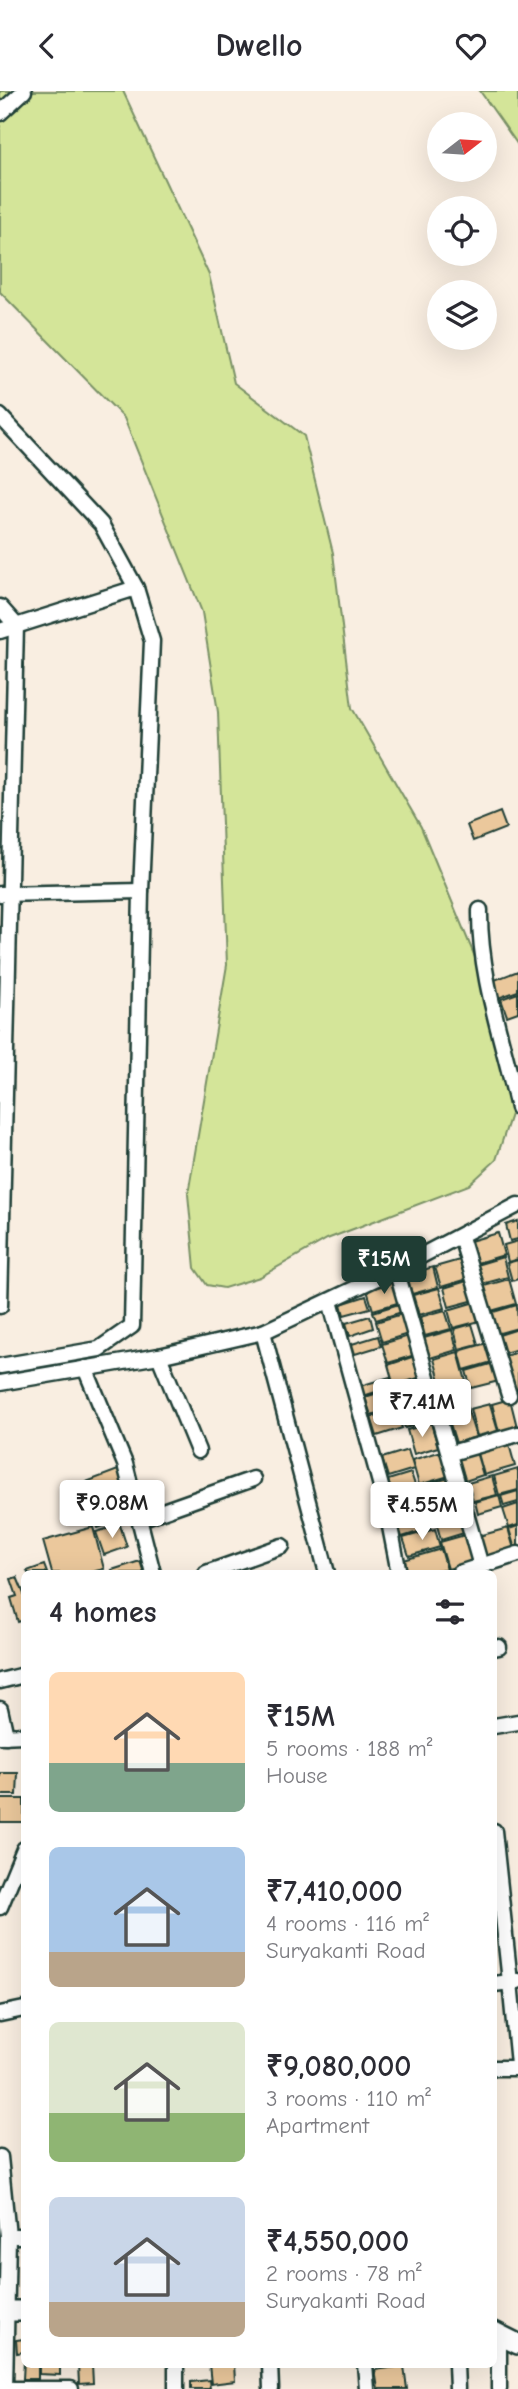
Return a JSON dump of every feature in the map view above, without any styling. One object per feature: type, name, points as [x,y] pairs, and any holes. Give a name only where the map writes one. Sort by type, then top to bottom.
[{"type":"street","points":[[0,113],[24,91]]},
{"type":"street","points":[[0,416],[101,524],[136,588],[152,642],[141,891],[132,1326],[99,1349],[0,1366]]},
{"type":"street","points":[[0,631],[136,588]]},
{"type":"street","points":[[0,607],[16,625],[6,894],[0,1306]]},
{"type":"street","points":[[6,894],[141,891]]},
{"type":"street","points":[[480,910],[479,931],[488,985],[518,1108]]},
{"type":"street","points":[[0,1383],[159,1356],[263,1332],[397,1269],[518,1205]]},
{"type":"street","points":[[461,1237],[509,1395]]},
{"type":"street","points":[[397,1269],[481,1566]]},
{"type":"street","points":[[330,1301],[385,1501],[398,1570]]},
{"type":"street","points":[[263,1332],[326,1570]]},
{"type":"street","points":[[159,1356],[198,1451]]},
{"type":"street","points":[[85,1368],[125,1464],[152,1570]]},
{"type":"street","points":[[451,1453],[518,1434]]},
{"type":"street","points":[[140,1519],[253,1479]]},
{"type":"street","points":[[221,1570],[282,1546]]},
{"type":"street","points":[[468,1570],[518,1555]]},
{"type":"street","points":[[0,1681],[21,1676]]},
{"type":"street","points":[[0,1709],[3,1736],[21,1735]]},
{"type":"street","points":[[497,1726],[518,1722]]},
{"type":"street","points":[[497,1854],[514,1981],[518,2066],[497,2068]]},
{"type":"street","points":[[0,1907],[21,1856]]},
{"type":"street","points":[[0,2014],[21,2010]]},
{"type":"street","points":[[0,2157],[8,2236],[11,2311],[3,2389],[71,2389]]},
{"type":"street","points":[[8,2236],[21,2236]]},
{"type":"street","points":[[497,2334],[518,2344]]},
{"type":"street","points":[[497,2352],[499,2389]]},
{"type":"street","points":[[176,2368],[177,2389]]},
{"type":"street","points":[[270,2368],[271,2389]]},
{"type":"street","points":[[365,2368],[367,2389]]},
{"type":"street","points":[[456,2368],[457,2389]]},
{"type":"green space","points":[[0,91],[123,91],[209,275],[234,383],[304,436],[333,553],[352,708],[421,827],[480,969],[518,1093],[496,1160],[469,1185],[327,1239],[260,1277],[224,1288],[207,1285],[195,1268],[188,1194],[227,965],[218,712],[202,612],[124,418],[0,292]]},
{"type":"green space","points":[[480,91],[518,91],[518,145],[497,112]]},
{"type":"building","points":[[500,812],[506,828],[473,841],[467,825]]},
{"type":"building","points":[[518,971],[518,991],[498,998],[492,981]]},
{"type":"building","points":[[518,993],[518,1012],[507,1016],[501,999]]},
{"type":"building","points":[[518,1221],[518,1239],[510,1241],[506,1225]]},
{"type":"building","points":[[498,1233],[504,1255],[477,1263],[470,1241]]},
{"type":"building","points":[[518,1241],[518,1259],[508,1262],[504,1245]]},
{"type":"building","points":[[503,1257],[508,1277],[482,1284],[476,1265]]},
{"type":"building","points":[[463,1259],[468,1279],[441,1287],[435,1267]]},
{"type":"building","points":[[518,1260],[518,1279],[512,1281],[507,1263]]},
{"type":"building","points":[[433,1267],[438,1287],[412,1294],[407,1275]]},
{"type":"building","points":[[509,1279],[516,1304],[491,1311],[484,1286]]},
{"type":"building","points":[[470,1280],[475,1300],[449,1307],[444,1288]]},
{"type":"building","points":[[395,1282],[401,1302],[373,1310],[367,1290]]},
{"type":"building","points":[[439,1288],[445,1308],[419,1315],[413,1295]]},
{"type":"building","points":[[366,1296],[370,1308],[344,1315],[341,1304]]},
{"type":"building","points":[[475,1302],[480,1321],[453,1328],[448,1310]]},
{"type":"building","points":[[399,1304],[402,1312],[376,1320],[373,1312]]},
{"type":"building","points":[[517,1305],[518,1328],[496,1334],[490,1313]]},
{"type":"building","points":[[445,1310],[451,1329],[425,1336],[420,1317]]},
{"type":"building","points":[[402,1314],[408,1334],[382,1342],[376,1322]]},
{"type":"building","points":[[370,1316],[373,1328],[350,1336],[346,1323]]},
{"type":"building","points":[[472,1324],[478,1344],[459,1349],[454,1329]]},
{"type":"building","points":[[518,1329],[518,1349],[504,1353],[499,1335]]},
{"type":"building","points":[[452,1330],[457,1350],[430,1358],[424,1338]]},
{"type":"building","points":[[378,1336],[381,1346],[355,1354],[352,1344]]},
{"type":"building","points":[[409,1336],[415,1355],[388,1363],[382,1344]]},
{"type":"building","points":[[487,1343],[492,1362],[464,1370],[459,1351]]},
{"type":"building","points":[[458,1352],[466,1381],[442,1388],[434,1359]]},
{"type":"building","points":[[518,1352],[518,1396],[516,1397],[504,1356]]},
{"type":"building","points":[[415,1356],[421,1377],[394,1386],[388,1365]]},
{"type":"building","points":[[494,1363],[499,1381],[471,1388],[466,1371]]},
{"type":"building","points":[[390,1377],[392,1387],[363,1396],[360,1386]]},
{"type":"building","points":[[421,1379],[427,1397],[400,1405],[394,1387]]},
{"type":"building","points":[[391,1389],[397,1407],[371,1415],[365,1397]]},
{"type":"building","points":[[427,1399],[433,1420],[405,1428],[399,1407]]},
{"type":"building","points":[[510,1399],[517,1427],[499,1432],[492,1404]]},
{"type":"building","points":[[490,1404],[498,1431],[477,1436],[470,1409]]},
{"type":"building","points":[[467,1408],[476,1437],[456,1443],[447,1414]]},
{"type":"building","points":[[396,1409],[402,1428],[377,1436],[371,1417]]},
{"type":"building","points":[[431,1423],[438,1447],[414,1454],[407,1430]]},
{"type":"building","points":[[509,1444],[515,1466],[484,1475],[478,1453]]},
{"type":"building","points":[[408,1450],[414,1469],[388,1477],[382,1458]]},
{"type":"building","points":[[442,1451],[449,1476],[419,1485],[412,1460]]},
{"type":"building","points":[[476,1452],[483,1475],[465,1481],[458,1457]]},
{"type":"building","points":[[518,1469],[518,1490],[499,1495],[494,1476]]},
{"type":"building","points":[[118,1470],[126,1493],[94,1505],[86,1482]]},
{"type":"building","points":[[411,1473],[417,1491],[393,1499],[388,1480]]},
{"type":"building","points":[[492,1476],[497,1495],[473,1501],[468,1483]]},
{"type":"building","points":[[449,1478],[458,1509],[429,1517],[420,1486]]},
{"type":"building","points":[[518,1491],[518,1502],[504,1506],[501,1496]]},
{"type":"building","points":[[421,1492],[426,1511],[397,1519],[392,1501]]},
{"type":"building","points":[[499,1495],[502,1507],[478,1514],[475,1502]]},
{"type":"building","points":[[125,1497],[132,1516],[98,1528],[92,1509]]},
{"type":"building","points":[[518,1504],[518,1525],[509,1528],[503,1509]]},
{"type":"building","points":[[458,1511],[464,1533],[441,1540],[435,1518]]},
{"type":"building","points":[[426,1512],[431,1528],[402,1537],[397,1521]]},
{"type":"building","points":[[120,1525],[127,1547],[104,1555],[96,1532]]},
{"type":"building","points":[[518,1526],[518,1548],[515,1549],[509,1529]]},
{"type":"building","points":[[93,1527],[104,1569],[51,1570],[43,1541]]},
{"type":"building","points":[[508,1528],[514,1549],[486,1558],[479,1536]]},
{"type":"building","points":[[435,1529],[440,1547],[409,1556],[403,1538]]},
{"type":"building","points":[[465,1535],[473,1562],[448,1569],[440,1542]]},
{"type":"building","points":[[441,1549],[447,1570],[407,1570],[404,1560]]},
{"type":"building","points":[[140,1561],[143,1570],[112,1570]]},
{"type":"building","points":[[44,1565],[46,1570],[30,1570]]},
{"type":"building","points":[[17,1577],[21,1587],[21,1621],[18,1622],[11,1598],[17,1596],[11,1579]]},
{"type":"building","points":[[0,1773],[18,1773],[17,1795],[0,1795]]},
{"type":"building","points":[[0,1799],[21,1799],[21,1822],[0,1822]]},
{"type":"building","points":[[21,2339],[21,2352],[17,2353],[16,2340]]},
{"type":"building","points":[[24,2368],[38,2368],[38,2379],[23,2379]]},
{"type":"building","points":[[39,2368],[60,2368],[60,2375],[39,2374]]},
{"type":"building","points":[[78,2368],[92,2368],[93,2383],[79,2384]]},
{"type":"building","points":[[209,2368],[234,2368],[235,2381],[211,2384]]},
{"type":"building","points":[[404,2368],[407,2389],[378,2389],[375,2370]]},
{"type":"building","points":[[209,2380],[210,2389],[191,2389],[191,2382]]}]
